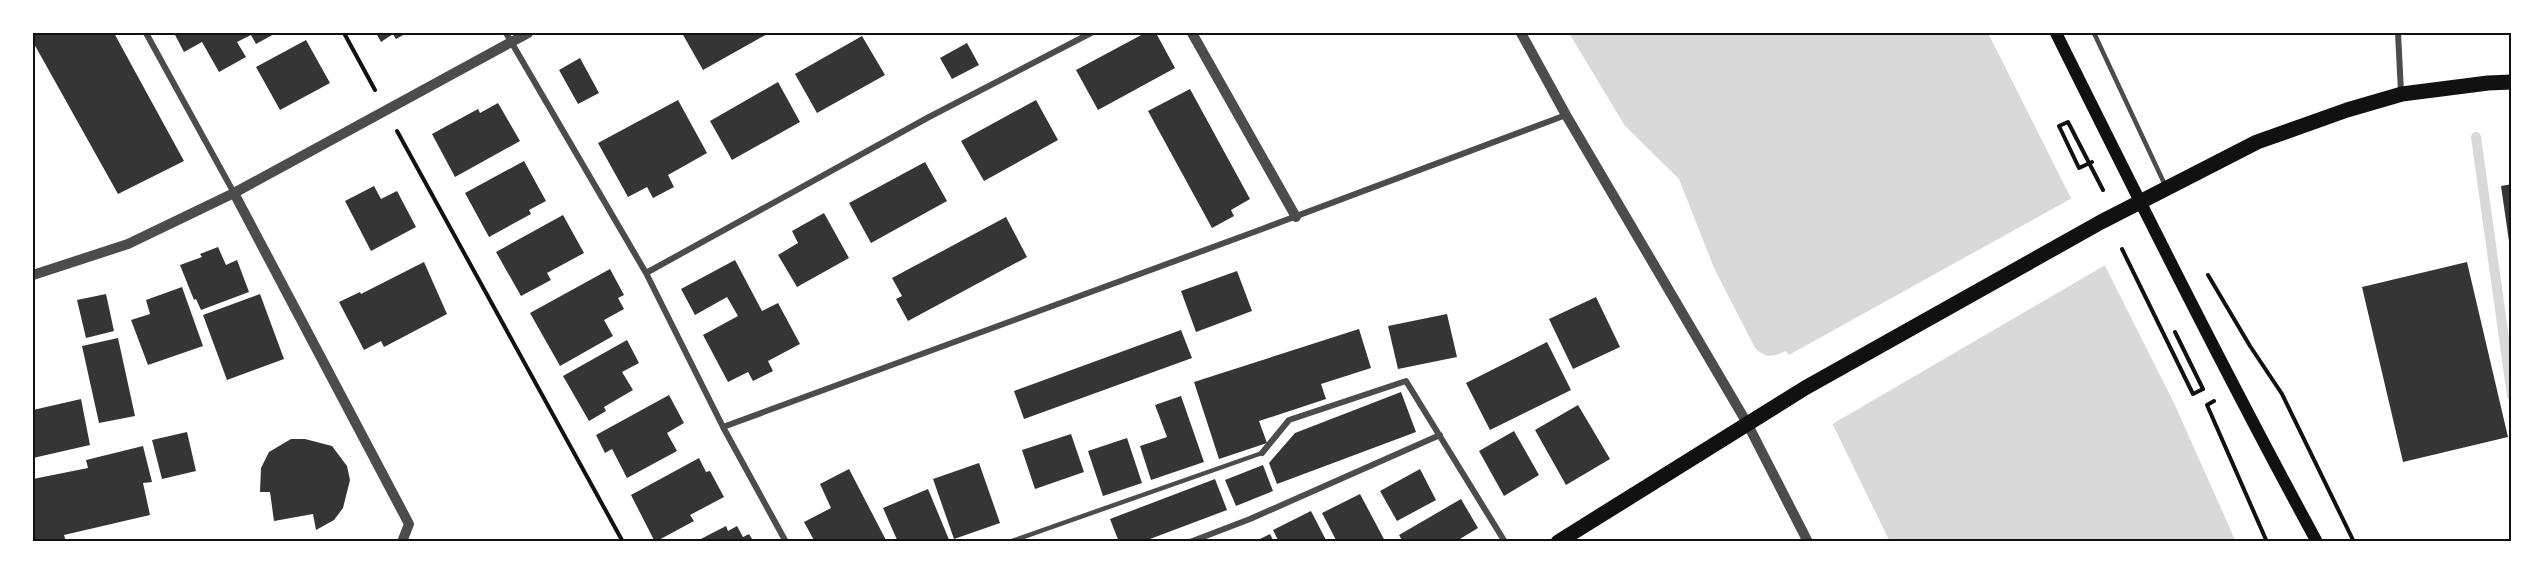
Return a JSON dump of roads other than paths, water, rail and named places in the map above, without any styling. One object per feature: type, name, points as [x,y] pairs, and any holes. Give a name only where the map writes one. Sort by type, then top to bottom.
[{"type":"main road","points":[[2056,33],[2254,426],[2317,542]]},
{"type":"main road","points":[[1558,542],[1805,388],[2101,222],[2257,142],[2347,110],[2402,94],[2512,82]]},
{"type":"street","points":[[146,33],[234,193],[409,524],[402,542]]},
{"type":"street","points":[[33,275],[128,244],[234,193],[386,110],[509,38],[528,33]]},
{"type":"street","points":[[646,273],[929,117],[1091,33]]},
{"type":"street","points":[[1192,33],[1296,217]]},
{"type":"street","points":[[1521,33],[1566,115],[1747,423],[1808,542]]},
{"type":"street","points":[[2398,33],[2402,94]]},
{"type":"street","points":[[509,38],[646,273],[723,427],[786,542]]},
{"type":"street","points":[[723,427],[1296,217],[1566,115]]},
{"type":"street","points":[[1262,453],[1290,420],[1406,381],[1506,542]]},
{"type":"street","points":[[1190,542],[1250,519],[1440,435]]},
{"type":"lane","points":[[2094,33],[2167,188]]},
{"type":"lane","points":[[1009,542],[1262,453]]},
{"type":"waterway","points":[[2476,137],[2512,396]]}]
